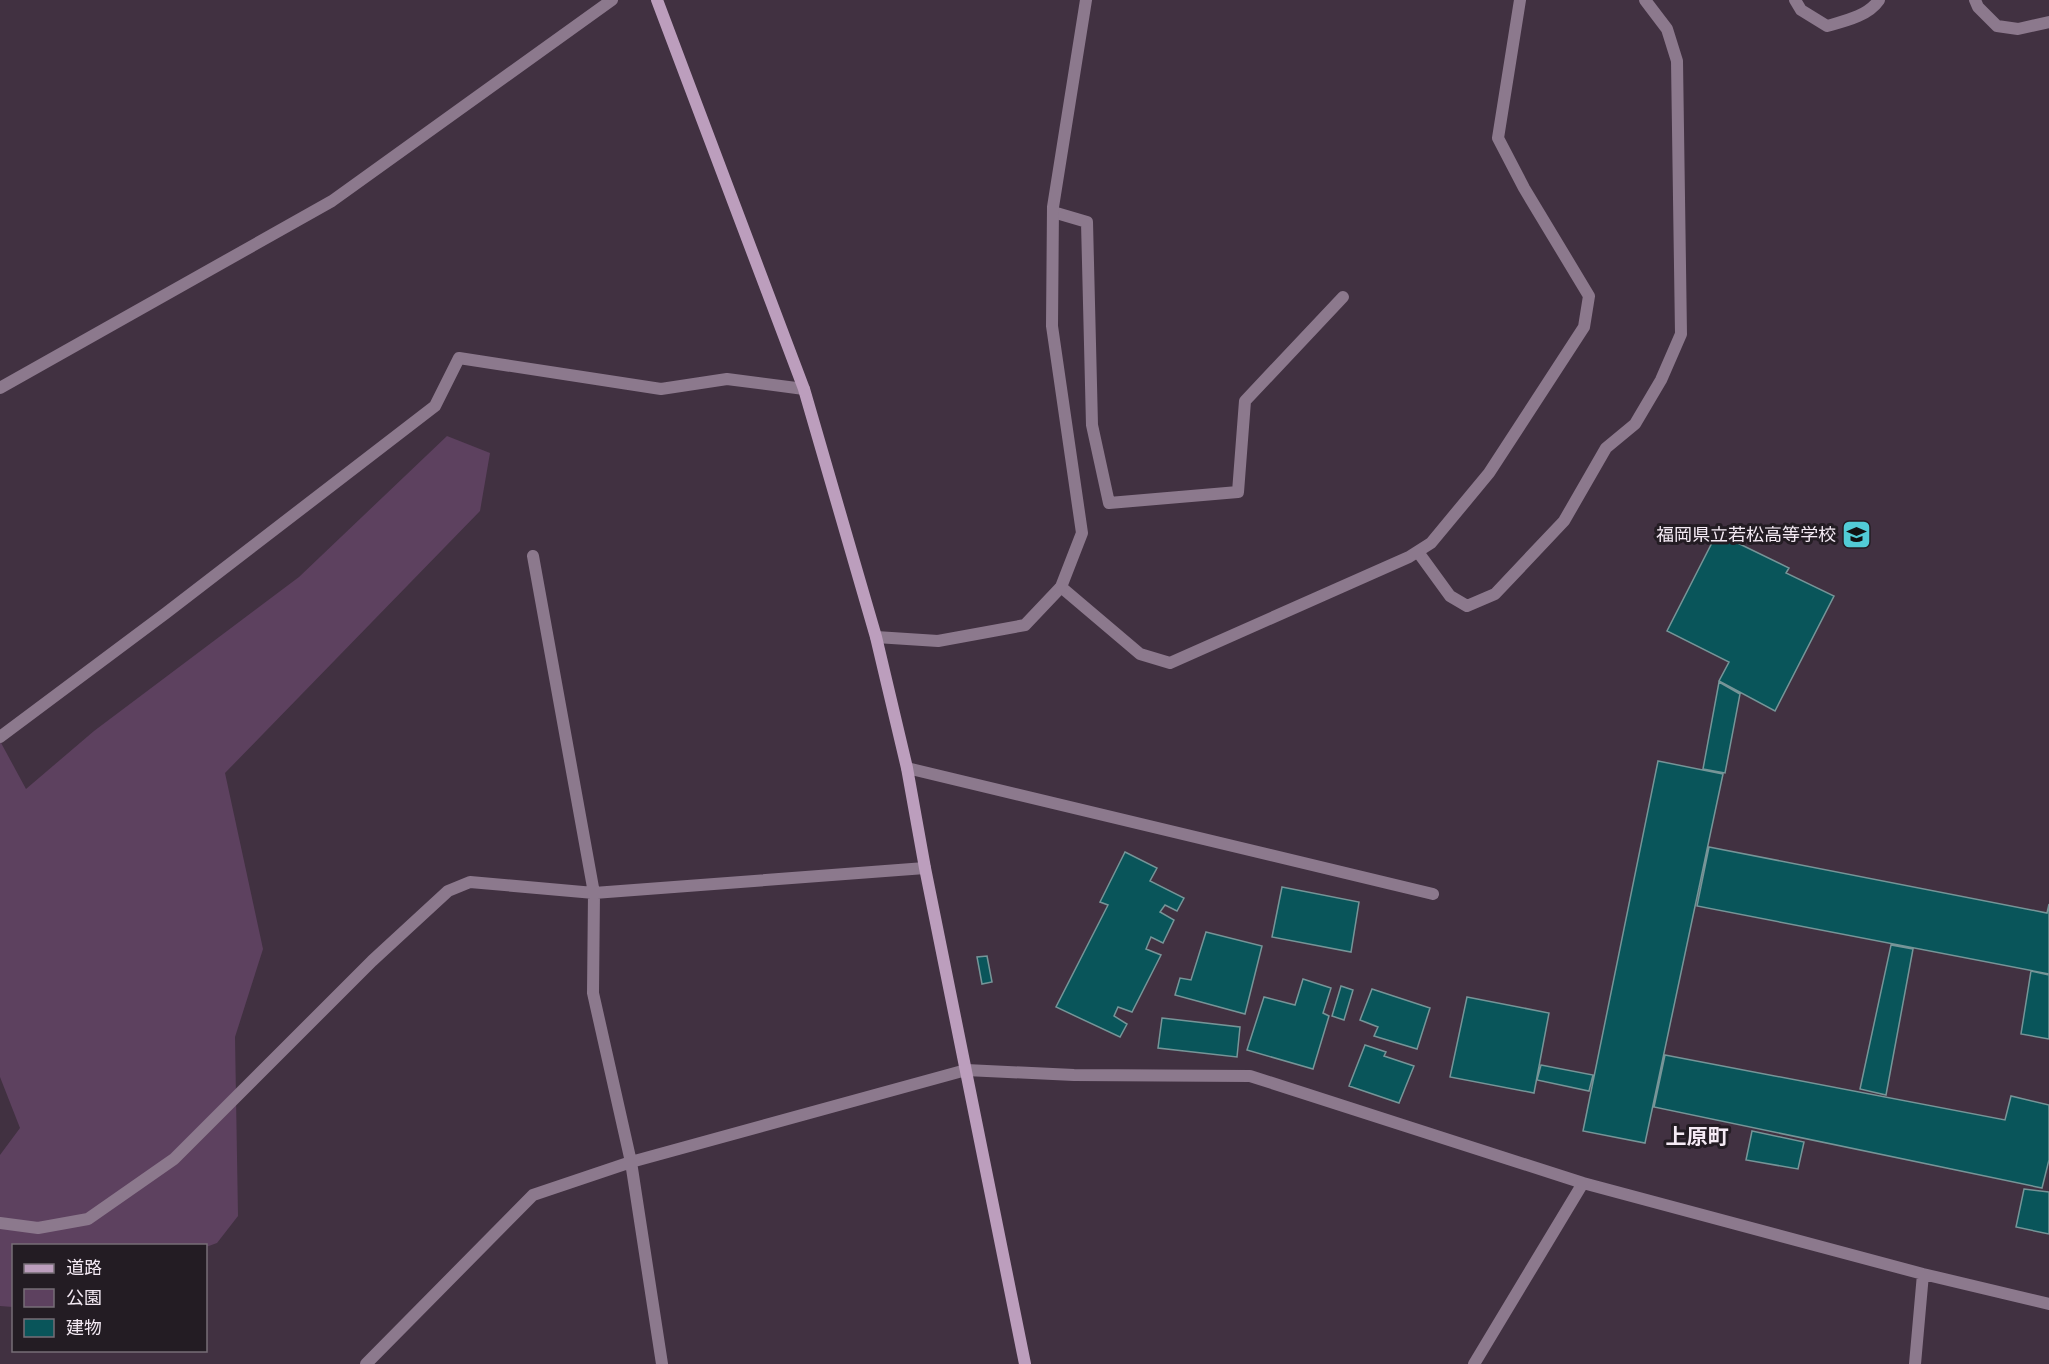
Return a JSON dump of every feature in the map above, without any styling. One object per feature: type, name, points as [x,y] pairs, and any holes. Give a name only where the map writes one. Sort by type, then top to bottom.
[{"type":"street","points":[[0,388],[332,201],[612,0]]},
{"type":"street","points":[[657,0],[804,389],[876,637],[908,768],[925,868],[1025,1364]]},
{"type":"street","points":[[876,637],[938,641],[1025,625],[1061,587],[1082,533],[1052,326],[1053,212],[1086,0]]},
{"type":"street","points":[[1061,587],[1140,654],[1170,663],[1418,552],[1431,543],[1489,473],[1584,327],[1588,296],[1524,188],[1498,138],[1520,0]]},
{"type":"street","points":[[1418,552],[1450,597],[1467,606],[1495,594],[1564,521],[1606,448],[1635,424],[1661,380],[1681,334],[1677,61],[1667,29],[1645,0]]},
{"type":"street","points":[[1795,0],[1801,10],[1827,26],[1853,20],[1879,0]]},
{"type":"street","points":[[1975,0],[1978,7],[1997,26],[2018,29],[2049,22]]},
{"type":"street","points":[[1053,212],[1087,222],[1092,424],[1109,503],[1238,492],[1245,401],[1343,297]]},
{"type":"street","points":[[0,737],[166,613],[435,406],[459,358],[661,389],[727,378],[804,389]]},
{"type":"street","points":[[533,556],[594,893],[593,993],[631,1162],[662,1364]]},
{"type":"street","points":[[908,768],[1432,894]]},
{"type":"street","points":[[0,1223],[38,1228],[88,1219],[174,1159],[372,961],[448,891],[470,882],[594,893],[925,868]]},
{"type":"street","points":[[366,1364],[533,1195],[631,1162],[966,1070],[1074,1075],[1250,1076],[1583,1183],[1923,1274],[2049,1304]]},
{"type":"street","points":[[1474,1364],[1583,1183]]},
{"type":"street","points":[[1915,1364],[1923,1274]]},
{"type":"green space","points":[[447,436],[490,453],[480,511],[225,773],[263,949],[235,1037],[238,1216],[217,1243],[207,1247],[207,1244],[12,1244],[12,1307],[0,1306],[0,1155],[20,1128],[0,1077],[0,741],[26,789],[94,731],[299,577]]},
{"type":"building","points":[[1717,533],[1789,568],[1786,573],[1834,596],[1775,711],[1719,681],[1729,662],[1667,631]]},
{"type":"building","points":[[1719,682],[1740,694],[1725,773],[1703,769]]},
{"type":"building","points":[[1658,761],[1723,774],[1645,1143],[1583,1131]]},
{"type":"building","points":[[1709,847],[2047,913],[2049,904],[2049,974],[1697,906]]},
{"type":"building","points":[[1125,852],[1157,868],[1150,881],[1184,898],[1177,911],[1165,905],[1160,912],[1174,920],[1163,943],[1151,937],[1146,949],[1161,955],[1132,1012],[1118,1007],[1114,1016],[1127,1024],[1120,1037],[1056,1007],[1108,905],[1100,902]]},
{"type":"building","points":[[1282,887],[1359,902],[1351,952],[1272,937]]},
{"type":"building","points":[[1206,932],[1262,946],[1245,1014],[1175,995],[1180,978],[1191,980]]},
{"type":"building","points":[[1891,945],[1913,949],[1886,1095],[1860,1089]]},
{"type":"building","points":[[987,956],[992,982],[982,984],[977,957]]},
{"type":"building","points":[[2031,971],[2049,975],[2049,1039],[2021,1034]]},
{"type":"building","points":[[1303,979],[1331,988],[1323,1013],[1329,1016],[1313,1069],[1247,1050],[1264,997],[1295,1005]]},
{"type":"building","points":[[1341,986],[1353,990],[1344,1020],[1332,1016]]},
{"type":"building","points":[[1372,989],[1430,1008],[1417,1049],[1374,1036],[1378,1027],[1360,1020]]},
{"type":"building","points":[[1467,997],[1549,1013],[1534,1093],[1450,1077]]},
{"type":"building","points":[[1162,1018],[1240,1027],[1237,1057],[1158,1048]]},
{"type":"building","points":[[1365,1045],[1386,1052],[1384,1056],[1414,1066],[1399,1103],[1349,1086]]},
{"type":"building","points":[[1665,1055],[2005,1120],[2011,1096],[2049,1105],[2049,1160],[2042,1188],[1654,1107]]},
{"type":"building","points":[[1541,1065],[1593,1075],[1589,1091],[1537,1080]]},
{"type":"building","points":[[1752,1131],[1804,1142],[1798,1169],[1746,1160]]},
{"type":"building","points":[[2024,1189],[2049,1192],[2049,1234],[2016,1227]]},
{"type":"place","name":"福岡県立若松高等学校","points":[[1857,534]]},
{"type":"district","name":"上原町","points":[[1697,1136]]}]
